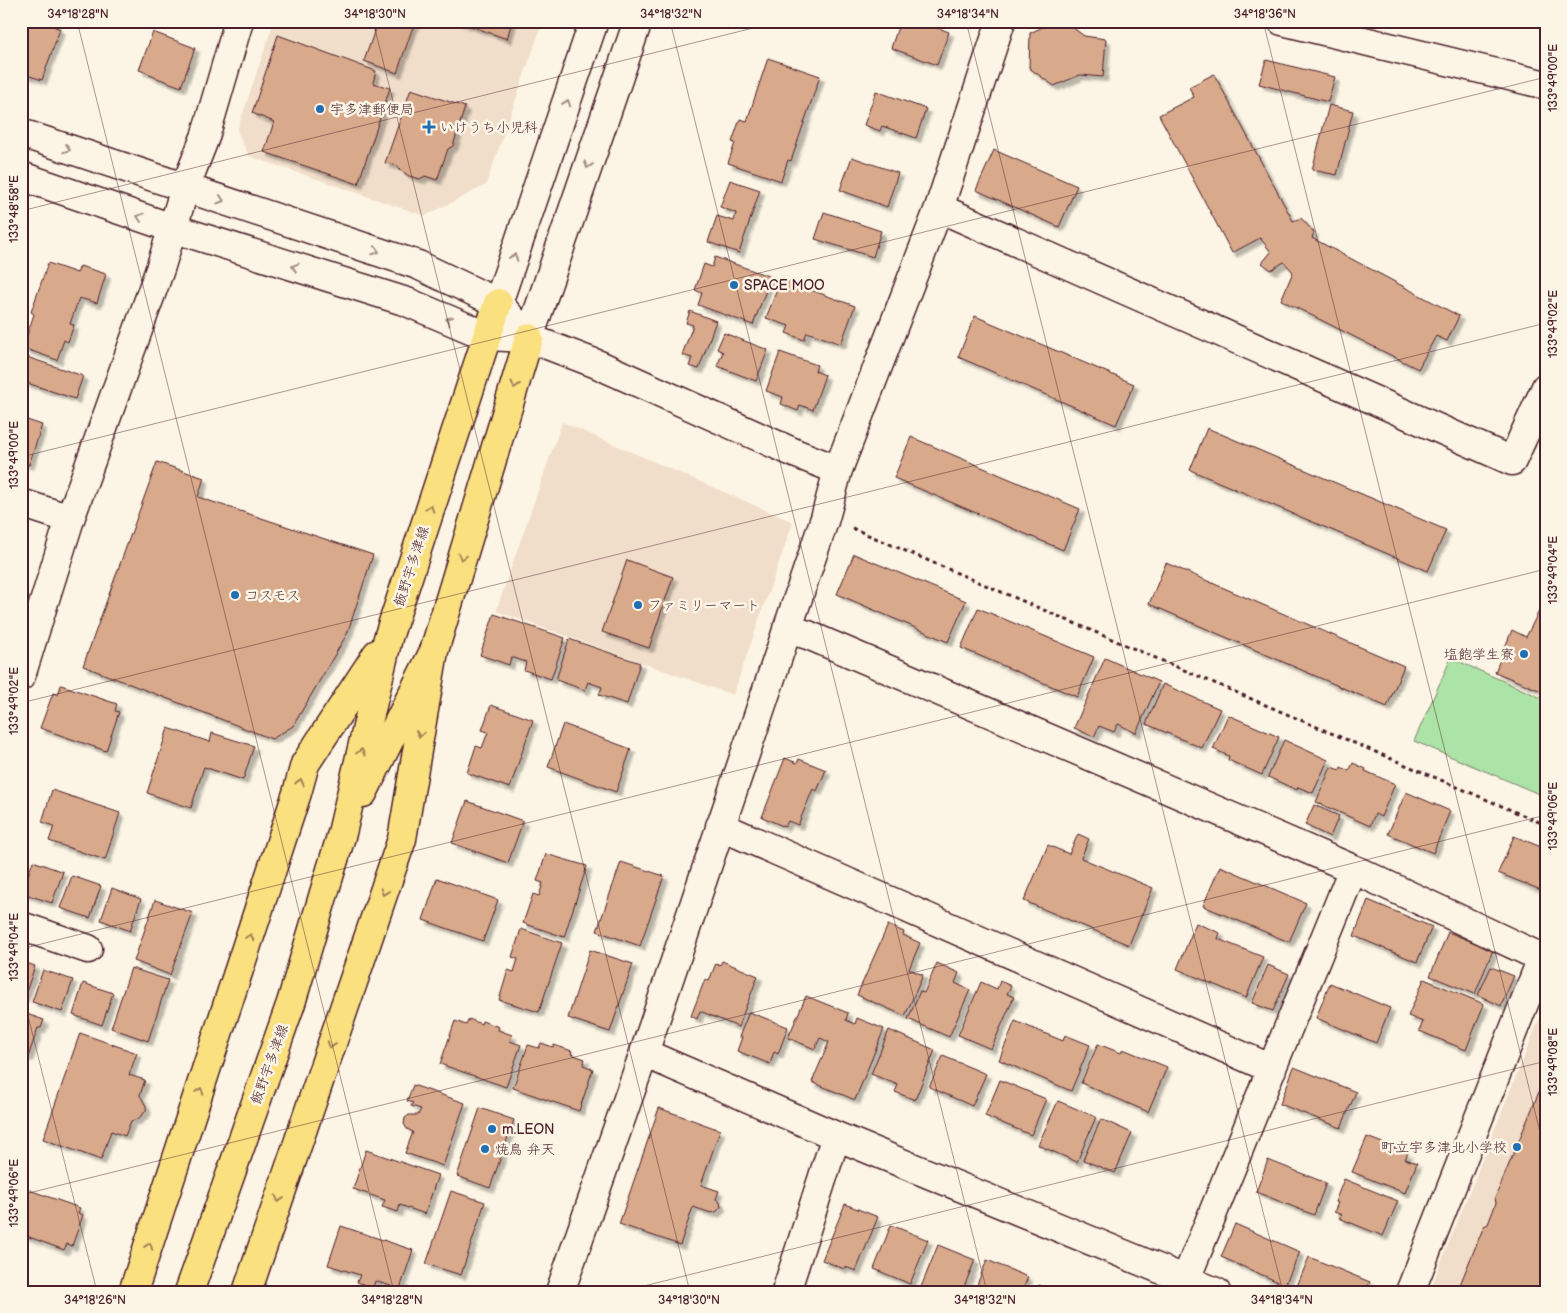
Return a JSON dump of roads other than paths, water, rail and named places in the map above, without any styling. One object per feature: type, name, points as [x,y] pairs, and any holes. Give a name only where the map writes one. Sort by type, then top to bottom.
[{"type":"main road","name":"飯野宇多津線","points":[[189,1292],[291,1003],[342,833],[388,638],[498,303]]},
{"type":"main road","name":"飯野宇多津線","points":[[342,833],[434,651],[529,338]]},
{"type":"main road","points":[[134,1292],[294,803],[305,764],[388,638]]},
{"type":"main road","points":[[247,1292],[402,839],[434,651]]},
{"type":"street","points":[[21,676],[70,519],[160,269],[185,188],[205,137],[239,21]]},
{"type":"street","points":[[498,303],[594,21]]},
{"type":"street","points":[[529,338],[638,21]]},
{"type":"street","points":[[560,1292],[644,1053],[825,518],[838,470],[939,208],[1001,21]]},
{"type":"street","points":[[1282,21],[1546,85]]},
{"type":"street","points":[[21,133],[418,265],[498,303],[529,338]]},
{"type":"street","points":[[21,176],[172,228],[407,302],[487,336],[529,338],[597,364],[797,454],[838,470]]},
{"type":"street","points":[[939,208],[1512,461],[1546,387]]},
{"type":"street","points":[[21,503],[70,519]]},
{"type":"street","points":[[787,630],[808,636],[1353,869],[1542,958],[1410,1292]]},
{"type":"street","points":[[720,826],[1272,1069]]},
{"type":"street","points":[[1186,1279],[1353,869]]},
{"type":"street","points":[[21,926],[88,949]]},
{"type":"street","points":[[644,1053],[836,1136],[1216,1292]]},
{"type":"street","points":[[786,1292],[836,1136]]},
{"type":"railway","points":[[1535,21],[1546,24]]},
{"type":"place","name":"宇多津郵便局","points":[[320,109]]},
{"type":"place","name":"いけうち小児科","points":[[429,127]]},
{"type":"place","name":"SPACE MOO","points":[[734,285]]},
{"type":"place","name":"コスモス","points":[[235,595]]},
{"type":"place","name":"ファミリーマート","points":[[638,605]]},
{"type":"place","name":"塩飽学生寮","points":[[1524,654]]},
{"type":"place","name":"m.LEON","points":[[492,1129]]},
{"type":"place","name":"町立宇多津北小学校","points":[[1517,1147]]},
{"type":"place","name":"焼鳥 弁天","points":[[485,1149]]}]
